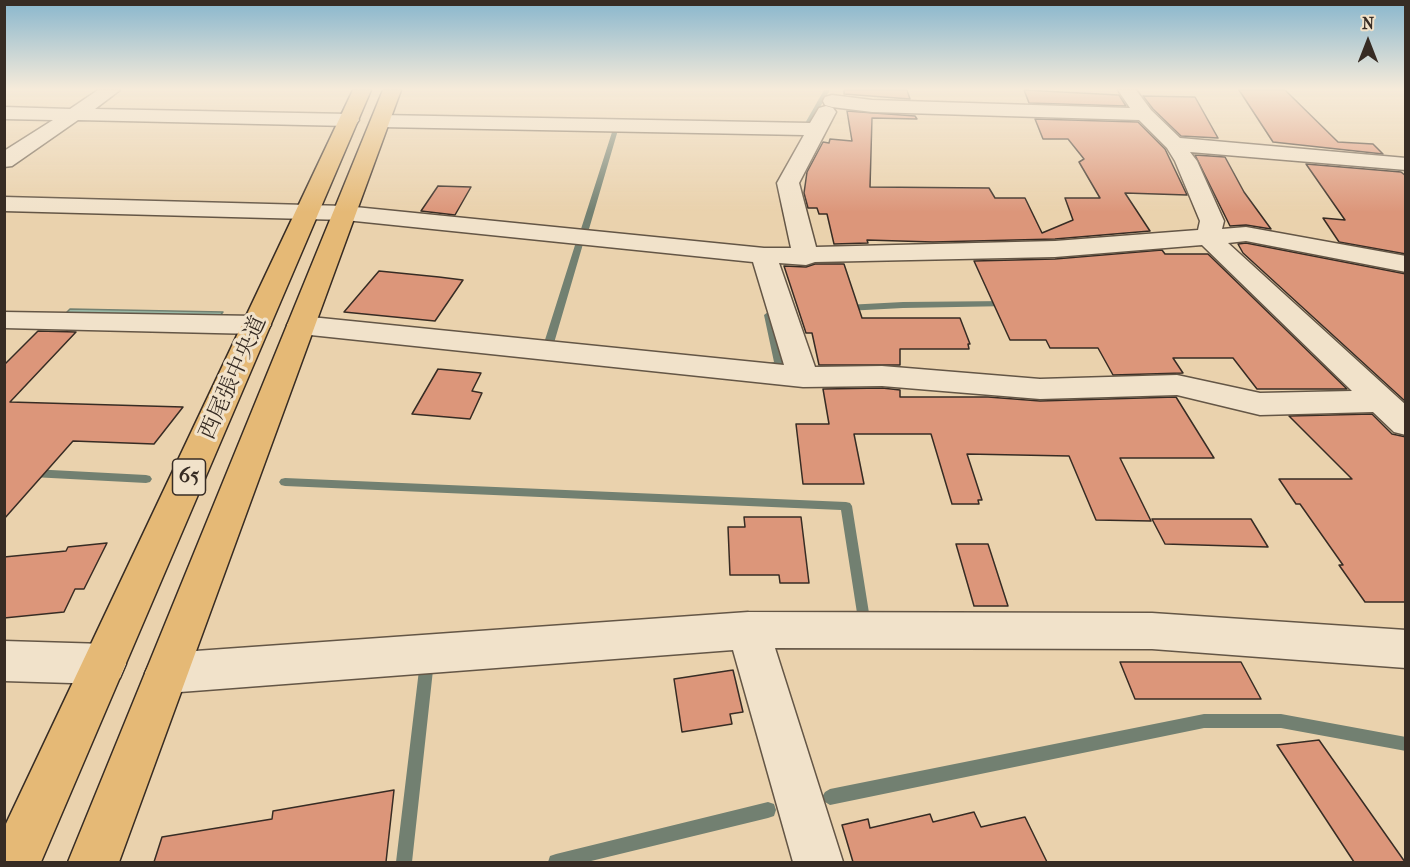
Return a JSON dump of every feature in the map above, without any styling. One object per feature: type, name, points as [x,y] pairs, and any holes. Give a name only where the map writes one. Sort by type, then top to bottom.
[{"type":"main road","name":"西尾張中央道","points":[[15,862],[307,213],[356,130]]},
{"type":"main road","name":"西尾張中央道","points":[[93,862],[345,213],[365,130]]},
{"type":"street","points":[[4,161],[49,130]]},
{"type":"street","points":[[806,257],[788,183],[815,130]]},
{"type":"street","points":[[1160,130],[1186,161],[1212,221],[1208,237]]},
{"type":"street","points":[[1174,144],[1406,164]]},
{"type":"street","points":[[9,209],[345,213],[764,256],[806,257],[1055,249],[1246,234],[1406,264]]},
{"type":"street","points":[[1208,237],[1406,424]]},
{"type":"street","points":[[764,256],[803,376]]},
{"type":"street","points":[[4,320],[257,325]]},
{"type":"street","points":[[301,326],[803,376],[882,376],[1041,389],[1178,385],[1260,404],[1381,401]]},
{"type":"street","points":[[166,673],[748,630],[1152,631],[1406,649]]},
{"type":"street","points":[[748,630],[818,862]]},
{"type":"street","points":[[4,661],[105,664]]},
{"type":"shaded area","points":[[70,309],[223,312],[219,317],[66,313]]},
{"type":"building","points":[[850,130],[872,130],[870,187],[989,188],[995,198],[1025,198],[1042,233],[1073,220],[1065,198],[1100,198],[1079,162],[1084,159],[1068,139],[1043,139],[1040,130],[1146,130],[1165,149],[1187,195],[1125,193],[1150,231],[1055,239],[933,242],[867,240],[868,243],[834,244],[827,214],[819,214],[817,208],[808,208],[804,193],[807,172],[823,142],[829,143],[830,139],[852,141]]},
{"type":"building","points":[[1175,130],[1214,130],[1218,138],[1181,136]]},
{"type":"building","points":[[1265,130],[1326,130],[1338,142],[1373,144],[1383,154],[1273,142]]},
{"type":"building","points":[[1195,155],[1225,157],[1244,192],[1271,229],[1246,225],[1230,226]]},
{"type":"building","points":[[1306,164],[1401,172],[1406,176],[1406,254],[1339,242],[1323,218],[1345,220]]},
{"type":"building","points":[[438,186],[471,187],[455,215],[421,211]]},
{"type":"building","points":[[1246,243],[1406,274],[1406,402],[1243,253],[1238,244]]},
{"type":"building","points":[[1162,250],[1165,254],[1208,254],[1347,389],[1257,389],[1233,358],[1173,358],[1183,373],[1113,375],[1098,348],[1050,348],[1046,340],[1010,340],[974,261],[1055,259]]},
{"type":"building","points":[[815,264],[844,264],[862,318],[960,318],[970,344],[968,344],[969,349],[900,349],[900,365],[819,365],[812,333],[806,333],[784,266],[806,267]]},
{"type":"building","points":[[379,271],[463,280],[435,321],[344,312]]},
{"type":"building","points":[[38,331],[76,332],[10,402],[183,407],[154,444],[73,441],[4,519],[4,365]]},
{"type":"building","points":[[438,369],[481,373],[472,391],[482,393],[470,419],[412,414]]},
{"type":"building","points":[[823,389],[900,390],[900,397],[988,397],[1040,401],[1176,397],[1214,458],[1120,458],[1151,521],[1096,520],[1069,456],[967,454],[982,500],[978,500],[979,504],[952,504],[931,434],[854,434],[864,484],[803,484],[796,424],[829,424]]},
{"type":"building","points":[[1372,414],[1392,434],[1406,437],[1406,602],[1365,602],[1339,565],[1343,565],[1300,504],[1296,504],[1279,479],[1352,479],[1289,416]]},
{"type":"building","points":[[744,517],[801,517],[809,583],[780,583],[779,575],[730,575],[728,527],[745,527]]},
{"type":"building","points":[[1152,519],[1251,519],[1268,547],[1165,544]]},
{"type":"building","points":[[107,543],[84,589],[75,589],[64,612],[4,618],[4,557],[66,551],[68,547]]},
{"type":"building","points":[[956,544],[988,544],[1008,606],[974,606]]},
{"type":"building","points":[[1120,662],[1241,662],[1261,699],[1135,699]]},
{"type":"building","points":[[733,670],[743,712],[730,714],[732,724],[682,732],[674,679]]},
{"type":"building","points":[[1319,740],[1405,862],[1354,862],[1277,745]]},
{"type":"building","points":[[394,790],[386,862],[154,862],[162,837],[272,819],[273,811]]},
{"type":"building","points":[[974,812],[981,827],[1025,817],[1047,862],[853,862],[842,825],[868,819],[870,828],[930,814],[933,822]]},
{"type":"waterway","points":[[585,229],[615,130]]},
{"type":"waterway","points":[[549,343],[579,244]]},
{"type":"waterway","points":[[846,308],[1007,304]]},
{"type":"waterway","points":[[765,366],[779,363],[768,315],[773,315]]},
{"type":"waterway","points":[[32,473],[146,479]]},
{"type":"waterway","points":[[285,482],[846,506],[863,613]]},
{"type":"waterway","points":[[404,862],[426,670]]},
{"type":"waterway","points":[[830,797],[1204,721],[1281,721],[1406,744]]},
{"type":"waterway","points":[[556,862],[768,810]]}]
